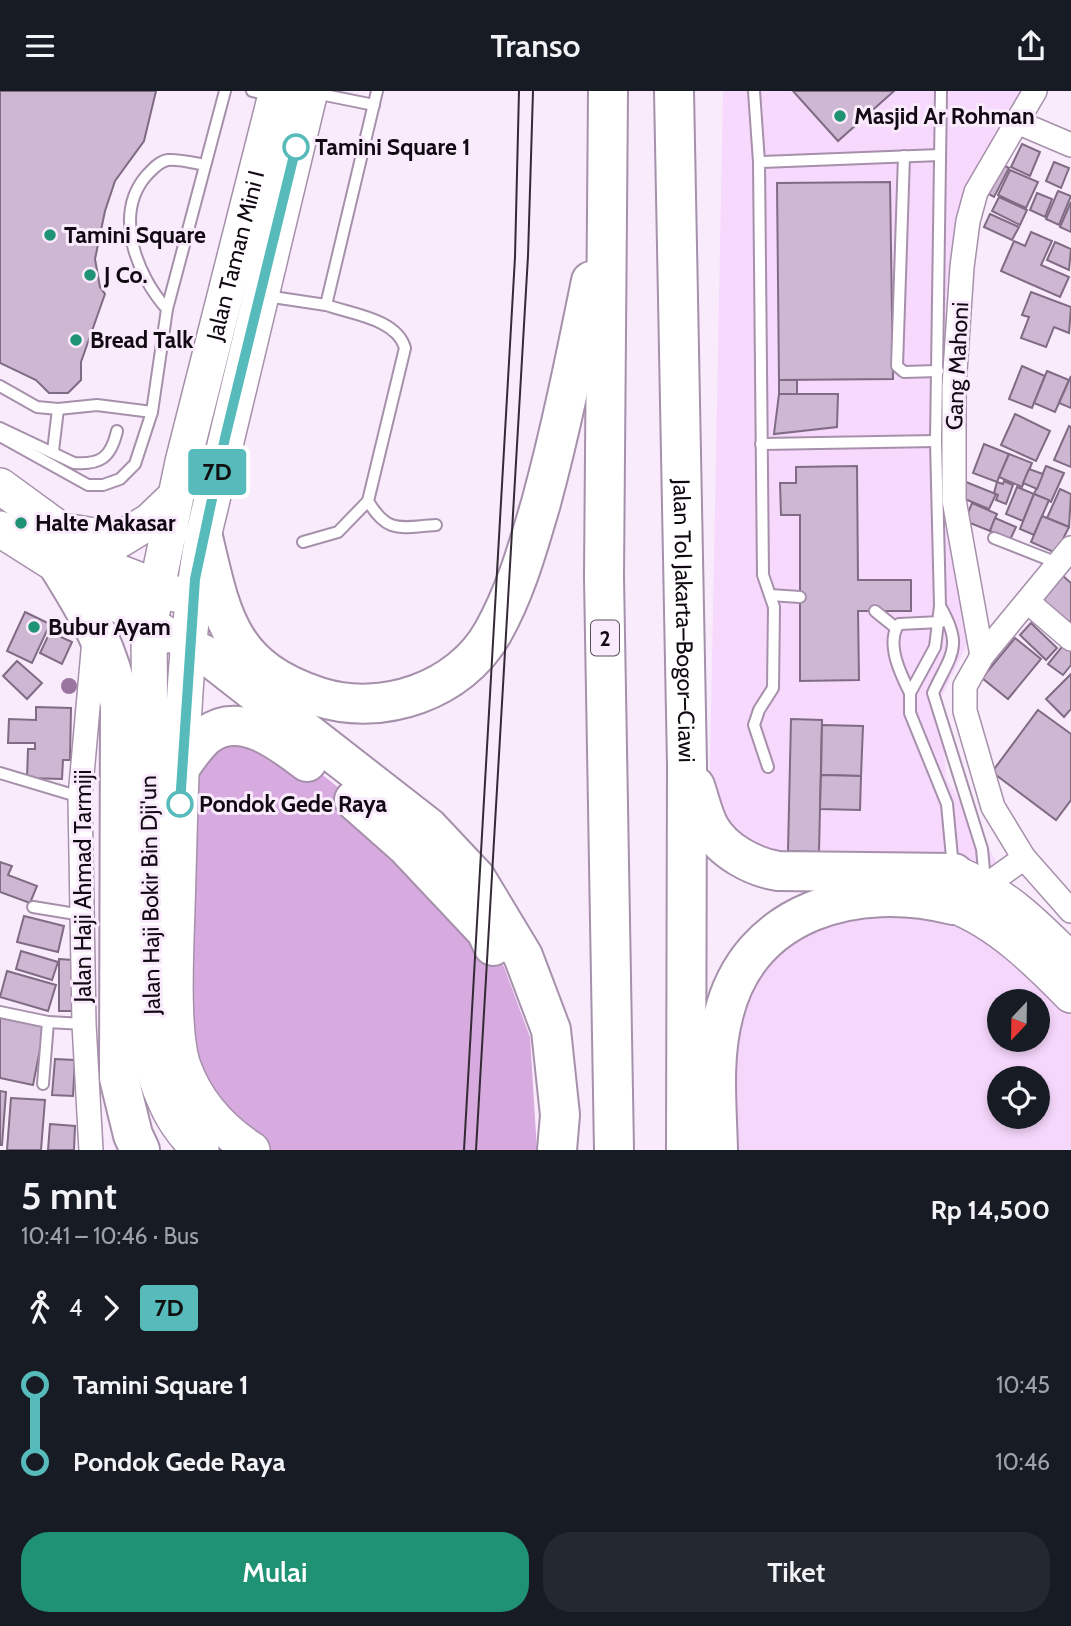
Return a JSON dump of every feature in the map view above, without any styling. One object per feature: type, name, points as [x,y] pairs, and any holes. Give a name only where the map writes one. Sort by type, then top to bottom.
[{"type":"highway","name":"2","points":[[608,91],[604,577],[614,1150]]},
{"type":"highway","name":"Jalan Tol Jakarta–Bogor–Ciawi","points":[[674,91],[687,765],[686,1150]]},
{"type":"highway","points":[[203,537],[220,611],[239,643],[262,669],[281,682],[330,700],[373,705],[418,694],[466,666],[493,633],[524,564],[561,429],[609,189]]},
{"type":"highway","points":[[60,547],[95,623],[116,681],[120,705],[120,1078],[139,1150]]},
{"type":"highway","points":[[188,647],[211,658],[374,784],[428,828],[476,878],[523,956],[551,1030],[560,1115],[557,1150]]},
{"type":"highway","points":[[181,765],[199,743],[217,729],[252,728],[283,743],[406,846],[486,931],[504,967],[530,1037],[538,1150]]},
{"type":"highway","points":[[687,765],[710,829],[731,851],[758,868],[961,892]]},
{"type":"highway","points":[[718,1150],[716,1067],[723,1016],[738,979],[759,949],[793,920],[837,901],[961,892]]},
{"type":"main road","name":"Jalan Taman Mini I","points":[[188,647],[192,599],[203,537],[260,296],[285,92]]},
{"type":"main road","name":"Jalan Taman Mini I","points":[[149,626],[175,497],[285,92]]},
{"type":"main road","points":[[0,486],[60,547],[149,626],[188,647]]},
{"type":"main road","points":[[60,547],[96,539],[119,540],[150,521],[175,497]]},
{"type":"main road","points":[[0,529],[60,547],[155,589],[192,599]]},
{"type":"main road","name":"Jalan Haji Bokir Bin Dji'un","points":[[149,626],[152,1063],[160,1093],[173,1119],[201,1150]]},
{"type":"main road","name":"Jalan Haji Bokir Bin Dji'un","points":[[188,647],[181,765],[176,944],[178,1032],[182,1064],[199,1100],[226,1132],[252,1150]]},
{"type":"main road","points":[[961,892],[1030,920],[1071,961]]},
{"type":"main road","points":[[961,892],[1071,995]]},
{"type":"street","name":"Gang Mahoni","points":[[982,656],[954,500],[954,386],[968,221],[976,192],[1035,91]]},
{"type":"street","points":[[1017,122],[1071,145]]},
{"type":"street","points":[[1065,556],[982,656],[965,686],[965,711],[993,807],[1024,858],[1071,911]]},
{"type":"street","points":[[1028,602],[1071,639]]},
{"type":"street","name":"Jalan Haji Ahmad Tarmiji","points":[[91,1150],[83,1024],[80,797],[95,623]]},
{"type":"street","points":[[961,892],[1024,858]]},
{"type":"lane","points":[[0,436],[88,485],[103,485],[120,479],[135,464],[152,412],[167,309],[225,91]]},
{"type":"lane","points":[[326,305],[377,91]]},
{"type":"lane","points":[[754,91],[759,162],[763,575],[774,607],[773,688],[754,725],[768,767]]},
{"type":"lane","points":[[910,693],[934,647],[940,605],[936,441],[941,91]]},
{"type":"lane","points":[[285,92],[374,105]]},
{"type":"lane","points":[[759,162],[940,155]]},
{"type":"lane","points":[[904,156],[897,366],[904,372],[938,371]]},
{"type":"lane","points":[[167,309],[155,296],[130,240],[139,184],[153,168],[166,160],[205,165]]},
{"type":"lane","points":[[260,296],[326,305],[390,327],[402,336],[405,348],[368,501],[338,532],[303,542]]},
{"type":"lane","points":[[0,386],[37,407],[58,409],[97,405],[152,412]]},
{"type":"lane","points":[[53,451],[58,409]]},
{"type":"lane","points":[[0,428],[74,463],[101,461],[113,451],[117,431]]},
{"type":"lane","points":[[761,444],[936,441]]},
{"type":"lane","points":[[0,496],[86,556],[118,572]]},
{"type":"lane","points":[[368,501],[381,521],[390,527],[436,525]]},
{"type":"lane","points":[[0,521],[43,550],[60,547]]},
{"type":"lane","points":[[994,538],[1065,556]]},
{"type":"lane","points":[[770,595],[800,597]]},
{"type":"lane","points":[[940,605],[949,621],[955,644],[933,693],[982,849],[961,892]]},
{"type":"lane","points":[[875,611],[896,628]]},
{"type":"lane","points":[[949,621],[899,624],[894,640],[900,673],[910,693],[910,713],[920,732],[947,804],[961,892]]},
{"type":"lane","points":[[0,773],[80,797]]},
{"type":"lane","points":[[33,907],[82,915]]},
{"type":"lane","points":[[0,1012],[48,1022],[83,1024]]},
{"type":"lane","points":[[43,1084],[48,1022]]},
{"type":"shaded area","points":[[723,91],[1038,91],[956,221],[945,484],[968,642],[941,698],[946,778],[1008,881],[760,870],[709,821]]},
{"type":"shaded area","points":[[199,743],[283,743],[360,805],[486,931],[504,967],[530,1037],[537,1150],[252,1150],[182,1064]]},
{"type":"shaded area","points":[[919,896],[1071,995],[1071,1150],[719,1150],[716,1067],[759,949]]},
{"type":"building","name":"Tamini Square","points":[[0,91],[156,91],[144,141],[115,181],[105,211],[95,259],[100,287],[105,294],[81,362],[81,380],[68,393],[49,393],[36,380],[0,363]]},
{"type":"building","name":"Masjid Ar Rohman","points":[[793,91],[894,91],[838,141]]},
{"type":"building","points":[[1022,144],[1040,152],[1030,176],[1011,167]]},
{"type":"building","points":[[997,162],[1009,168],[994,197],[983,191]]},
{"type":"building","points":[[1054,162],[1069,168],[1061,188],[1046,181]]},
{"type":"building","points":[[1010,170],[1038,182],[1026,208],[998,195]]},
{"type":"building","points":[[890,182],[893,379],[779,380],[777,183]]},
{"type":"building","points":[[1058,191],[1071,196],[1059,225],[1046,219]]},
{"type":"building","points":[[1037,193],[1052,199],[1045,217],[1030,210]]},
{"type":"building","points":[[999,197],[1027,210],[1020,225],[992,211]]},
{"type":"building","points":[[1071,202],[1071,232],[1060,227]]},
{"type":"building","points":[[990,214],[1019,227],[1012,240],[984,227]]},
{"type":"building","points":[[1031,232],[1052,241],[1041,265],[1069,277],[1060,297],[1001,271],[1014,241],[1025,246]]},
{"type":"building","points":[[1055,242],[1071,249],[1069,270],[1047,260]]},
{"type":"building","points":[[1031,292],[1071,307],[1069,333],[1054,327],[1046,347],[1021,338],[1029,317],[1022,315]]},
{"type":"building","points":[[1022,366],[1045,376],[1032,408],[1009,399]]},
{"type":"building","points":[[1047,371],[1069,380],[1055,412],[1034,403]]},
{"type":"building","points":[[1071,376],[1071,408],[1059,403]]},
{"type":"building","points":[[779,380],[797,380],[797,394],[779,394]]},
{"type":"building","points":[[779,394],[838,394],[837,427],[774,434]]},
{"type":"building","points":[[1015,414],[1050,431],[1036,461],[1001,445]]},
{"type":"building","points":[[1069,426],[1071,427],[1071,467],[1054,460]]},
{"type":"building","points":[[984,444],[1009,454],[997,482],[973,473]]},
{"type":"building","points":[[1009,454],[1032,463],[1022,487],[999,477]]},
{"type":"building","points":[[857,466],[858,580],[911,580],[911,611],[858,611],[859,680],[800,681],[800,515],[781,515],[780,483],[796,483],[796,467]]},
{"type":"building","points":[[1046,466],[1064,473],[1051,502],[1034,494]]},
{"type":"building","points":[[1029,469],[1043,474],[1037,489],[1023,483]]},
{"type":"building","points":[[961,480],[996,494],[989,509],[955,495]]},
{"type":"building","points":[[1004,481],[1013,485],[1006,504],[996,500],[998,495],[994,493],[997,482],[1003,484]]},
{"type":"building","points":[[1017,487],[1034,494],[1023,521],[1006,514]]},
{"type":"building","points":[[1060,489],[1071,494],[1069,527],[1047,518]]},
{"type":"building","points":[[1034,494],[1049,500],[1034,535],[1020,529]]},
{"type":"building","points":[[972,503],[997,514],[990,531],[965,521]]},
{"type":"building","points":[[1042,516],[1069,527],[1056,553],[1031,542]]},
{"type":"building","points":[[995,518],[1016,527],[1010,540],[990,531]]},
{"type":"building","points":[[1062,575],[1071,583],[1071,627],[1035,603]]},
{"type":"building","points":[[25,612],[50,624],[32,663],[7,651]]},
{"type":"building","points":[[1031,623],[1057,648],[1046,660],[1020,635]]},
{"type":"building","points":[[50,632],[72,642],[62,664],[40,653]]},
{"type":"building","points":[[1015,638],[1041,659],[1008,699],[982,678]]},
{"type":"building","points":[[1065,643],[1071,647],[1071,665],[1063,675],[1048,664]]},
{"type":"building","points":[[17,661],[42,683],[27,699],[3,676]]},
{"type":"building","points":[[1071,674],[1071,709],[1064,717],[1046,699]]},
{"type":"building","points":[[36,707],[71,708],[70,760],[63,760],[62,779],[27,778],[28,749],[35,749],[35,743],[8,743],[9,719],[36,720]]},
{"type":"building","points":[[1038,710],[1071,734],[1071,800],[1056,820],[992,772]]},
{"type":"building","points":[[791,719],[822,720],[819,852],[788,851]]},
{"type":"building","points":[[822,725],[863,726],[861,776],[821,775]]},
{"type":"building","points":[[821,775],[861,776],[860,810],[820,809]]},
{"type":"building","points":[[0,862],[12,866],[8,875],[37,886],[30,903],[0,892]]},
{"type":"building","points":[[24,916],[64,926],[58,952],[17,942]]},
{"type":"building","points":[[21,951],[58,962],[52,980],[16,969]]},
{"type":"building","points":[[59,959],[73,960],[72,1011],[59,1011]]},
{"type":"building","points":[[7,971],[56,985],[48,1011],[0,997]]},
{"type":"building","points":[[0,1014],[45,1024],[33,1085],[0,1078]]},
{"type":"building","points":[[55,1059],[75,1060],[73,1096],[52,1095]]},
{"type":"building","points":[[0,1091],[6,1092],[2,1145],[0,1145]]},
{"type":"building","points":[[11,1098],[45,1100],[41,1150],[7,1150]]},
{"type":"building","points":[[50,1124],[75,1126],[74,1150],[48,1150]]},
{"type":"tram line","points":[[464,1150],[515,257],[519,91]]},
{"type":"tram line","points":[[476,1150],[528,256],[533,91]]},
{"type":"bus line","name":"7D","points":[[180,804],[188,647],[195,579],[225,438],[296,147]]},
{"type":"place","name":"Masjid Ar Rohman","points":[[840,116]]},
{"type":"place","name":"Tamini Square 1","points":[[296,147]]},
{"type":"place","name":"Tamini Square","points":[[50,235]]},
{"type":"place","name":"J Co.","points":[[90,275]]},
{"type":"place","name":"Bread Talk","points":[[76,340]]},
{"type":"place","name":"Halte Makasar","points":[[21,523]]},
{"type":"place","name":"Bubur Ayam","points":[[34,627]]},
{"type":"place","name":"Pondok Gede Raya","points":[[180,804]]}]
